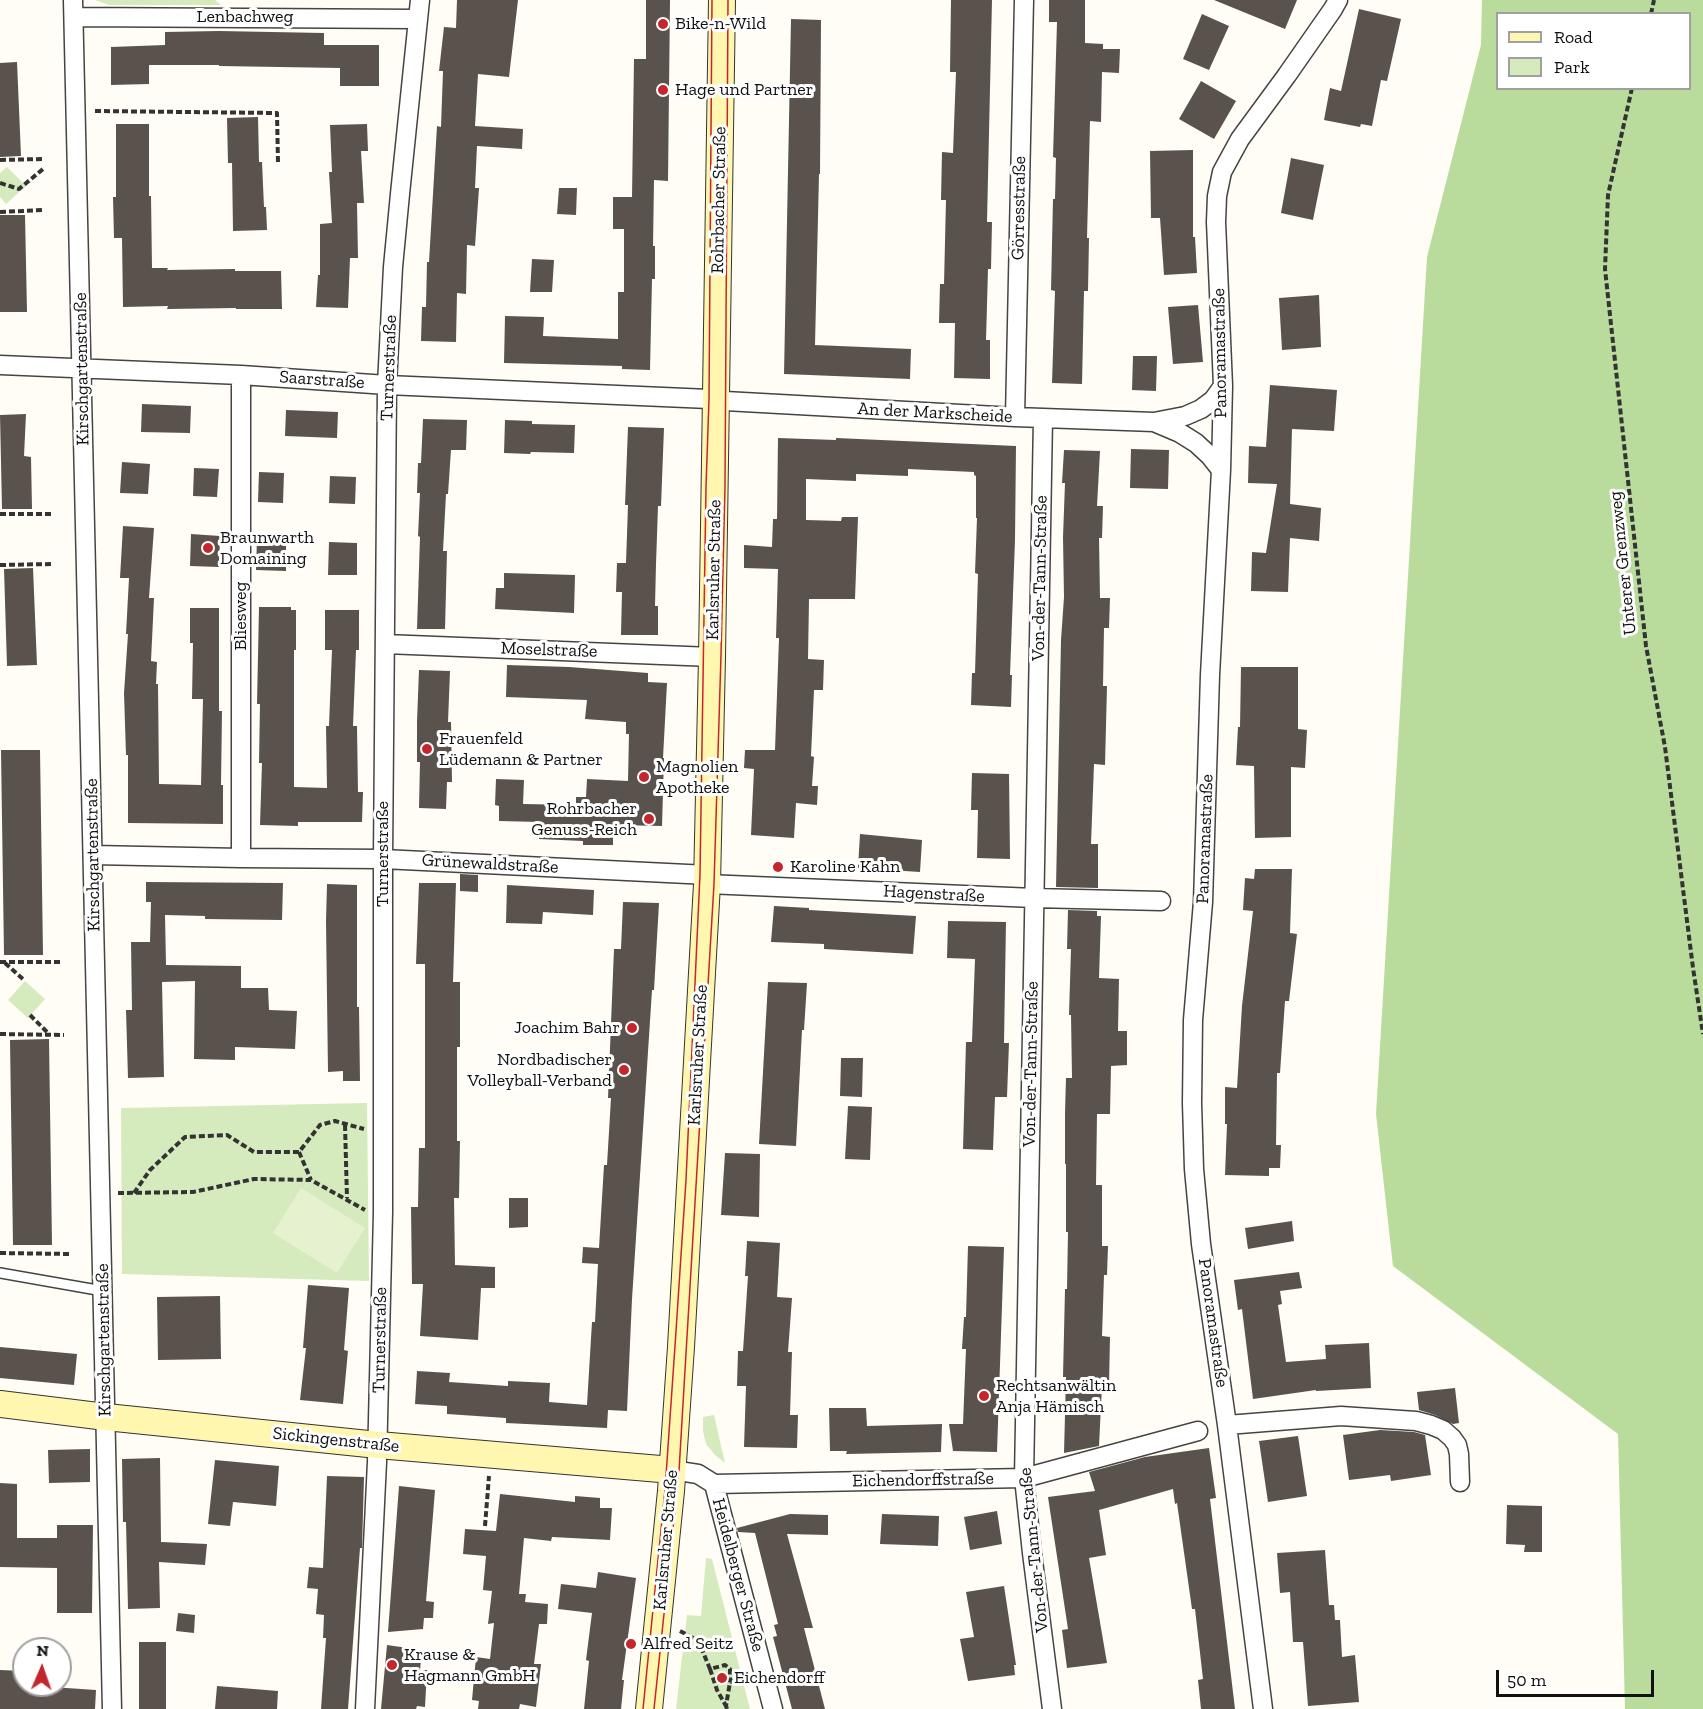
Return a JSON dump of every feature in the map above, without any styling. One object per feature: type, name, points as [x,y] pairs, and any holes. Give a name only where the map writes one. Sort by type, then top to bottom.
[{"type":"main road","name":"Rohrbacher Straße","points":[[717,400],[722,0]]},
{"type":"main road","name":"Karlsruher Straße","points":[[649,1709],[672,1470],[707,879],[717,400]]},
{"type":"main road","name":"Sickingenstraße","points":[[0,1404],[378,1445],[672,1470]]},
{"type":"street","name":"Turnerstraße","points":[[365,1709],[378,1445],[383,1212],[387,385],[393,267],[420,0]]},
{"type":"street","name":"Görresstraße","points":[[1015,417],[1024,0]]},
{"type":"street","name":"Panoramastraße","points":[[1263,1709],[1194,1169],[1193,1020],[1203,902],[1223,386],[1216,196],[1222,172],[1240,139],[1338,0]]},
{"type":"street","name":"Lenbachweg","points":[[74,8],[417,19]]},
{"type":"street","name":"Kirschgartenstraße","points":[[74,8],[112,1709]]},
{"type":"street","name":"Saarstraße","points":[[0,365],[717,400]]},
{"type":"street","name":"Bliesweg","points":[[241,375],[241,858]]},
{"type":"street","name":"An der Markscheide","points":[[717,400],[1015,417],[1154,422],[1185,416],[1201,409],[1213,400],[1223,386]]},
{"type":"street","name":"Von-der-Tann-Straße","points":[[1043,418],[1024,1478],[1052,1709]]},
{"type":"street","name":"An der Markscheide","points":[[1154,422],[1180,433],[1196,444],[1221,470]]},
{"type":"street","name":"Moselstraße","points":[[385,644],[712,657]]},
{"type":"street","name":"Grünewaldstraße","points":[[93,855],[383,859],[707,879]]},
{"type":"street","name":"Hagenstraße","points":[[707,879],[1034,898],[1161,901]]},
{"type":"street","points":[[1227,1425],[1341,1416],[1375,1417],[1424,1423],[1443,1430],[1457,1445],[1460,1482]]},
{"type":"street","name":"Eichendorffstraße","points":[[714,1484],[1024,1478],[1198,1431]]},
{"type":"street","name":"Heidelberger Straße","points":[[672,1470],[698,1474],[714,1484],[773,1709]]},
{"type":"lane","points":[[0,1273],[103,1291]]},
{"type":"path","name":"Unterer Grenzweg","points":[[1632,90],[1608,195],[1605,269],[1646,646],[1665,747],[1703,1034]]},
{"type":"path","points":[[76,111],[277,113],[278,162]]},
{"type":"path","points":[[0,160],[43,159]]},
{"type":"path","points":[[0,183],[19,189],[43,168]]},
{"type":"path","points":[[0,212],[44,210]]},
{"type":"path","points":[[0,514],[51,514]]},
{"type":"path","points":[[0,565],[52,564]]},
{"type":"path","points":[[2,962],[62,963]]},
{"type":"path","points":[[2,962],[25,981]]},
{"type":"path","points":[[30,1016],[48,1034]]},
{"type":"path","points":[[0,1034],[64,1035]]},
{"type":"path","points":[[299,1152],[320,1125],[335,1121],[368,1130]]},
{"type":"path","points":[[345,1125],[347,1199]]},
{"type":"path","points":[[134,1193],[150,1170],[185,1137],[227,1136],[254,1152],[299,1152]]},
{"type":"path","points":[[299,1152],[311,1180]]},
{"type":"path","points":[[100,1193],[193,1192],[254,1179],[311,1180],[368,1211],[383,1212]]},
{"type":"path","points":[[0,1253],[70,1254]]},
{"type":"path","points":[[485,1526],[489,1471]]},
{"type":"path","points":[[658,1629],[679,1631],[695,1639],[703,1652],[717,1690],[727,1707]]},
{"type":"path","points":[[710,1670],[725,1665],[730,1669],[727,1707]]},
{"type":"path","points":[[730,1682],[764,1674]]},
{"type":"green space","points":[[95,0],[215,0],[221,5],[109,5]]},
{"type":"green space","points":[[1482,0],[1703,0],[1703,1709],[1625,1709],[1618,1434],[1393,1266],[1376,1114],[1427,257],[1481,45]]},
{"type":"green space","points":[[7,167],[26,186],[6,204],[0,197],[0,173]]},
{"type":"green space","points":[[25,981],[45,999],[28,1018],[8,1000]]},
{"type":"green space","points":[[367,1103],[369,1281],[122,1274],[121,1108]]},
{"type":"green space","points":[[301,1188],[365,1228],[337,1273],[273,1233]]},
{"type":"green space","points":[[714,1415],[725,1463],[706,1444],[703,1431],[703,1417]]},
{"type":"green space","points":[[706,1558],[712,1559],[750,1709],[676,1709],[687,1615],[701,1616]]},
{"type":"building","points":[[457,0],[518,0],[509,77],[478,74],[475,126],[523,129],[522,149],[477,146],[475,188],[479,188],[475,246],[467,245],[466,294],[457,293],[456,342],[421,341],[422,307],[426,307],[437,126],[441,127],[443,71],[439,71],[444,27],[456,28]]},
{"type":"building","points":[[646,0],[670,0],[668,181],[654,180],[655,279],[652,279],[650,370],[622,369],[622,366],[504,363],[505,316],[544,317],[543,336],[618,339],[618,292],[624,292],[624,229],[613,229],[613,197],[632,197],[634,59],[646,59]]},
{"type":"building","points":[[951,0],[992,0],[987,222],[992,222],[986,340],[990,340],[990,379],[954,378],[955,323],[939,323],[940,284],[944,284],[946,200],[941,200],[942,152],[953,153],[956,72],[950,72]]},
{"type":"building","points":[[1049,0],[1085,0],[1085,43],[1103,44],[1103,49],[1120,49],[1119,73],[1102,72],[1101,122],[1090,121],[1088,291],[1084,291],[1082,384],[1052,383],[1055,291],[1051,290],[1056,158],[1053,157],[1057,22],[1049,22]]},
{"type":"building","points":[[1214,0],[1297,0],[1285,29]]},
{"type":"building","points":[[1359,9],[1401,19],[1387,81],[1381,80],[1372,126],[1361,124],[1360,127],[1324,120],[1330,88],[1341,91]]},
{"type":"building","points":[[1202,14],[1229,26],[1209,70],[1183,59]]},
{"type":"building","points":[[791,19],[821,20],[820,174],[815,345],[911,349],[910,379],[784,374]]},
{"type":"building","points":[[165,32],[324,33],[324,45],[379,45],[379,86],[340,86],[340,68],[219,65],[149,65],[149,84],[111,85],[111,47],[165,45]]},
{"type":"building","points":[[17,62],[21,156],[0,157],[0,63]]},
{"type":"building","points":[[1201,81],[1236,101],[1214,139],[1179,119]]},
{"type":"building","points":[[258,117],[259,162],[262,162],[267,230],[233,231],[232,163],[228,163],[227,118]]},
{"type":"building","points":[[116,124],[149,124],[152,268],[281,271],[282,309],[123,307],[122,238],[114,238]]},
{"type":"building","points":[[367,124],[368,151],[361,151],[364,203],[357,203],[358,258],[350,258],[348,308],[316,307],[318,275],[320,275],[320,224],[332,223],[329,172],[332,172],[330,125]]},
{"type":"building","points":[[1193,150],[1193,237],[1195,237],[1197,273],[1164,275],[1160,218],[1151,218],[1150,151]]},
{"type":"building","points":[[1291,158],[1324,165],[1313,220],[1281,213]]},
{"type":"building","points":[[559,188],[577,188],[576,215],[557,214]]},
{"type":"building","points":[[0,215],[25,215],[27,312],[0,312]]},
{"type":"building","points":[[532,259],[554,260],[552,292],[530,292]]},
{"type":"building","points":[[1319,295],[1321,347],[1282,350],[1279,298]]},
{"type":"building","points":[[1198,305],[1203,362],[1173,364],[1168,307]]},
{"type":"building","points":[[1133,356],[1157,356],[1156,391],[1132,390]]},
{"type":"building","points":[[1270,385],[1337,390],[1334,431],[1292,429],[1290,504],[1321,508],[1319,541],[1290,538],[1288,592],[1251,591],[1252,552],[1266,553],[1277,484],[1248,483],[1249,446],[1266,447]]},
{"type":"building","points":[[142,404],[191,406],[190,433],[141,432]]},
{"type":"building","points":[[286,410],[338,412],[337,438],[285,436]]},
{"type":"building","points":[[26,414],[24,456],[31,457],[32,509],[2,509],[0,415]]},
{"type":"building","points":[[423,419],[467,420],[466,450],[451,450],[448,494],[446,494],[443,551],[447,551],[445,629],[417,629],[420,493],[417,493]]},
{"type":"building","points":[[505,420],[532,421],[532,424],[575,425],[574,453],[504,453]]},
{"type":"building","points":[[628,427],[664,428],[656,564],[655,606],[658,606],[658,635],[621,635],[622,592],[616,592],[617,563],[626,563],[628,505],[625,505]]},
{"type":"building","points":[[778,438],[836,440],[836,438],[1016,446],[1011,707],[971,705],[972,673],[975,673],[978,574],[975,573],[977,518],[974,472],[908,469],[908,476],[856,474],[856,481],[806,479],[806,520],[841,521],[842,517],[858,517],[855,599],[809,599],[808,659],[824,660],[823,690],[814,690],[811,756],[814,757],[812,786],[818,786],[817,805],[796,803],[794,838],[751,835],[754,769],[744,768],[745,750],[775,750],[779,638],[776,638],[778,569],[744,568],[744,545],[772,547],[773,519],[777,519]]},
{"type":"building","points":[[1131,449],[1169,450],[1168,489],[1130,488]]},
{"type":"building","points":[[1064,450],[1100,451],[1097,506],[1103,506],[1102,538],[1099,538],[1100,598],[1110,598],[1109,628],[1104,628],[1103,686],[1107,686],[1105,765],[1094,764],[1091,844],[1098,844],[1098,888],[1056,887],[1061,640],[1064,597],[1065,483],[1062,483]]},
{"type":"building","points":[[122,462],[150,464],[148,494],[120,493]]},
{"type":"building","points":[[194,468],[219,469],[217,497],[193,496]]},
{"type":"building","points":[[259,472],[284,473],[283,503],[258,502]]},
{"type":"building","points":[[330,476],[356,477],[355,504],[329,503]]},
{"type":"building","points":[[123,526],[154,528],[149,598],[154,598],[151,661],[157,662],[159,784],[201,785],[203,699],[192,699],[193,643],[190,643],[190,608],[219,608],[219,711],[222,711],[223,824],[128,823],[128,755],[126,755],[124,693],[129,578],[120,578]]},
{"type":"building","points":[[191,534],[220,536],[219,567],[190,566]]},
{"type":"building","points":[[257,538],[286,539],[286,571],[256,570]]},
{"type":"building","points":[[329,542],[357,543],[357,575],[328,575]]},
{"type":"building","points":[[33,568],[37,665],[7,666],[4,569]]},
{"type":"building","points":[[504,573],[575,575],[574,613],[495,609],[496,588],[504,588]]},
{"type":"building","points":[[259,607],[291,607],[291,610],[296,610],[294,787],[327,788],[326,726],[329,726],[332,650],[325,650],[325,610],[359,610],[359,650],[356,650],[353,726],[357,726],[358,792],[363,792],[362,822],[298,822],[298,826],[260,825],[262,763],[259,763],[260,704],[257,704]]},
{"type":"building","points":[[507,665],[648,673],[648,682],[667,683],[662,826],[613,825],[613,845],[583,845],[583,841],[539,839],[539,822],[499,821],[499,806],[495,805],[496,779],[524,780],[523,804],[576,805],[576,797],[586,797],[587,779],[628,781],[629,734],[626,734],[626,722],[585,719],[587,700],[506,697]]},
{"type":"building","points":[[1241,667],[1298,667],[1298,729],[1307,730],[1305,768],[1291,767],[1291,837],[1255,838],[1254,766],[1236,765],[1238,727],[1240,727]]},
{"type":"building","points":[[419,670],[450,671],[448,722],[451,722],[452,782],[447,782],[446,809],[419,808],[420,762],[417,762],[417,722]]},
{"type":"building","points":[[1,750],[40,750],[43,955],[4,955]]},
{"type":"building","points":[[972,773],[1009,774],[1010,859],[977,858],[978,810],[971,810]]},
{"type":"building","points":[[860,834],[922,840],[920,872],[858,868]]},
{"type":"building","points":[[1255,869],[1292,869],[1290,933],[1297,934],[1289,1001],[1285,1001],[1280,1073],[1277,1073],[1276,1145],[1281,1145],[1280,1168],[1269,1168],[1269,1176],[1225,1175],[1227,1124],[1225,1124],[1225,1087],[1237,1088],[1242,1006],[1253,911],[1243,910],[1245,878],[1254,879]]},
{"type":"building","points":[[460,874],[478,875],[478,892],[460,891]]},
{"type":"building","points":[[146,882],[283,883],[282,920],[205,919],[205,916],[165,915],[166,965],[241,966],[241,988],[268,988],[269,1010],[297,1011],[295,1049],[235,1047],[235,1060],[194,1059],[195,981],[162,982],[164,1077],[128,1078],[126,1010],[132,1010],[131,942],[150,942],[151,902],[146,902]]},
{"type":"building","points":[[419,883],[456,883],[453,982],[460,982],[457,1141],[460,1141],[459,1198],[454,1198],[455,1265],[495,1267],[495,1288],[481,1288],[478,1340],[420,1336],[423,1284],[412,1284],[411,1207],[418,1207],[419,1148],[425,1148],[425,964],[416,964]]},
{"type":"building","points":[[327,884],[357,885],[357,1007],[359,1007],[360,1081],[343,1081],[343,1071],[328,1072]]},
{"type":"building","points":[[507,885],[594,890],[593,915],[543,912],[542,924],[506,923]]},
{"type":"building","points":[[623,902],[659,903],[632,1299],[627,1411],[608,1410],[607,1428],[506,1423],[506,1418],[447,1414],[447,1406],[415,1404],[417,1371],[450,1373],[449,1382],[508,1386],[508,1381],[550,1383],[549,1402],[587,1405],[598,1264],[582,1263],[583,1247],[599,1248],[611,1098],[608,1098],[614,949],[621,949]]},
{"type":"building","points":[[774,906],[916,916],[913,954],[824,949],[824,944],[771,942]]},
{"type":"building","points":[[1068,910],[1097,911],[1097,916],[1101,916],[1099,978],[1119,979],[1118,1031],[1127,1031],[1127,1065],[1111,1066],[1110,1114],[1097,1114],[1096,1185],[1102,1185],[1102,1246],[1108,1246],[1107,1275],[1104,1275],[1102,1336],[1110,1337],[1109,1385],[1102,1385],[1099,1446],[1064,1453],[1066,1377],[1063,1377],[1068,1232],[1066,1232],[1065,1113],[1066,1078],[1072,1078],[1071,1015],[1069,1015],[1071,949],[1067,949]]},
{"type":"building","points":[[948,921],[1006,922],[1004,1043],[1009,1043],[1007,1097],[995,1097],[993,1150],[963,1149],[966,1042],[972,1042],[975,959],[947,958]]},
{"type":"building","points":[[768,982],[807,983],[804,1030],[802,1030],[796,1146],[759,1144]]},
{"type":"building","points":[[49,1039],[52,1245],[13,1245],[10,1040]]},
{"type":"building","points":[[841,1058],[863,1058],[862,1097],[840,1096]]},
{"type":"building","points":[[848,1106],[872,1107],[870,1160],[845,1159]]},
{"type":"building","points":[[725,1153],[760,1154],[759,1217],[721,1215]]},
{"type":"building","points":[[509,1198],[528,1198],[528,1227],[509,1228]]},
{"type":"building","points":[[1292,1221],[1294,1241],[1248,1249],[1245,1228]]},
{"type":"building","points":[[747,1241],[780,1243],[777,1297],[792,1298],[788,1352],[792,1352],[790,1415],[798,1415],[797,1448],[744,1447],[746,1386],[737,1386],[738,1351],[743,1351],[748,1276],[745,1276]]},
{"type":"building","points":[[968,1246],[1004,1247],[997,1452],[953,1451],[949,1424],[963,1424],[966,1349],[962,1349],[964,1317],[966,1317]]},
{"type":"building","points":[[1299,1272],[1302,1288],[1280,1291],[1282,1304],[1278,1305],[1286,1362],[1326,1359],[1325,1345],[1369,1343],[1371,1388],[1316,1390],[1253,1399],[1242,1309],[1238,1310],[1234,1280]]},
{"type":"building","points":[[308,1285],[349,1288],[344,1350],[348,1351],[343,1404],[300,1400],[306,1348],[303,1348]]},
{"type":"building","points":[[220,1296],[221,1359],[158,1360],[157,1297]]},
{"type":"building","points":[[0,1347],[77,1354],[74,1385],[0,1378]]},
{"type":"building","points":[[1455,1388],[1459,1423],[1453,1424],[1419,1410],[1417,1392]]},
{"type":"building","points":[[829,1408],[866,1408],[867,1426],[942,1424],[941,1452],[846,1454],[847,1451],[830,1451]]},
{"type":"building","points":[[1380,1430],[1425,1435],[1431,1475],[1391,1481],[1390,1475],[1349,1480],[1343,1435]]},
{"type":"building","points":[[1298,1436],[1307,1496],[1268,1502],[1259,1441]]},
{"type":"building","points":[[1209,1448],[1216,1498],[1210,1499],[1235,1709],[1201,1709],[1198,1680],[1203,1679],[1195,1609],[1192,1609],[1173,1489],[1099,1510],[1106,1555],[1089,1558],[1107,1663],[1067,1668],[1062,1630],[1068,1629],[1048,1497],[1095,1491],[1089,1472],[1145,1457]]},
{"type":"building","points":[[90,1449],[90,1482],[49,1483],[48,1450]]},
{"type":"building","points":[[160,1458],[161,1542],[207,1544],[205,1565],[159,1562],[160,1608],[128,1609],[122,1459]]},
{"type":"building","points":[[215,1460],[279,1466],[276,1506],[233,1502],[230,1526],[208,1524]]},
{"type":"building","points":[[327,1476],[364,1477],[362,1548],[360,1548],[348,1709],[321,1709],[326,1638],[323,1638],[324,1615],[316,1614],[318,1589],[307,1588],[309,1567],[323,1568]]},
{"type":"building","points":[[0,1483],[17,1484],[17,1538],[57,1538],[57,1525],[93,1525],[92,1613],[57,1613],[57,1568],[0,1567]]},
{"type":"building","points":[[399,1486],[435,1490],[426,1601],[434,1602],[433,1618],[424,1618],[423,1629],[388,1632]]},
{"type":"building","points":[[500,1494],[575,1502],[575,1496],[600,1498],[600,1508],[612,1508],[610,1540],[552,1537],[551,1541],[524,1538],[519,1594],[526,1594],[525,1602],[548,1604],[547,1624],[539,1624],[534,1664],[541,1664],[536,1707],[520,1704],[519,1709],[478,1709],[479,1701],[472,1700],[476,1657],[490,1659],[494,1623],[488,1624],[492,1591],[483,1590],[486,1556],[463,1554],[465,1529],[496,1531]]},
{"type":"building","points":[[1507,1505],[1542,1506],[1542,1552],[1524,1552],[1525,1545],[1506,1544]]},
{"type":"building","points":[[997,1511],[1002,1544],[970,1550],[964,1517]]},
{"type":"building","points":[[790,1514],[828,1515],[828,1535],[787,1534],[813,1628],[804,1628],[825,1709],[792,1709],[773,1637],[777,1636],[774,1625],[778,1624],[755,1533],[738,1532],[737,1528]]},
{"type":"building","points":[[882,1514],[939,1516],[938,1546],[880,1544]]},
{"type":"building","points":[[1325,1550],[1329,1605],[1334,1605],[1335,1620],[1340,1620],[1342,1657],[1355,1655],[1359,1702],[1308,1706],[1303,1642],[1293,1642],[1290,1592],[1280,1593],[1277,1553]]},
{"type":"building","points":[[598,1572],[636,1578],[622,1680],[624,1680],[621,1709],[584,1709],[589,1661],[586,1660],[592,1613],[558,1609],[561,1584],[596,1588]]},
{"type":"building","points":[[1004,1586],[1016,1665],[1014,1665],[1015,1675],[968,1681],[960,1639],[974,1637],[966,1592]]},
{"type":"building","points":[[178,1613],[195,1615],[194,1633],[176,1631]]},
{"type":"building","points":[[139,1642],[166,1642],[166,1709],[139,1709]]},
{"type":"building","points":[[387,1645],[422,1650],[420,1670],[427,1670],[425,1707],[381,1709]]},
{"type":"building","points":[[0,1670],[12,1671],[12,1697],[72,1697],[72,1688],[96,1690],[95,1709],[0,1709]]},
{"type":"building","points":[[217,1686],[278,1691],[277,1709],[215,1709]]},
{"type":"tram line","points":[[643,1709],[665,1490],[675,1346],[686,1180],[700,874],[709,399],[712,0]]},
{"type":"tram line","points":[[654,1709],[679,1471],[714,884],[725,486],[728,0]]},
{"type":"place","name":"Bike-n-Wild","points":[[663,24]]},
{"type":"place","name":"Hage und Partner","points":[[663,90]]},
{"type":"place","name":"Braunwarth Domaining","points":[[208,548]]},
{"type":"place","name":"Frauenfeld Lüdemann & Partner","points":[[427,749]]},
{"type":"place","name":"Magnolien Apotheke","points":[[644,777]]},
{"type":"place","name":"Rohrbacher Genuss-Reich","points":[[649,819]]},
{"type":"place","name":"Karoline Kahn","points":[[778,867]]},
{"type":"place","name":"Joachim Bahr","points":[[632,1028]]},
{"type":"place","name":"Nordbadischer Volleyball-Verband","points":[[624,1070]]},
{"type":"place","name":"Rechtsanwältin Anja Hämisch","points":[[984,1396]]},
{"type":"place","name":"Alfred Seitz","points":[[631,1644]]},
{"type":"place","name":"Krause & Hagmann GmbH","points":[[392,1665]]},
{"type":"place","name":"Eichendorff","points":[[722,1678]]}]
